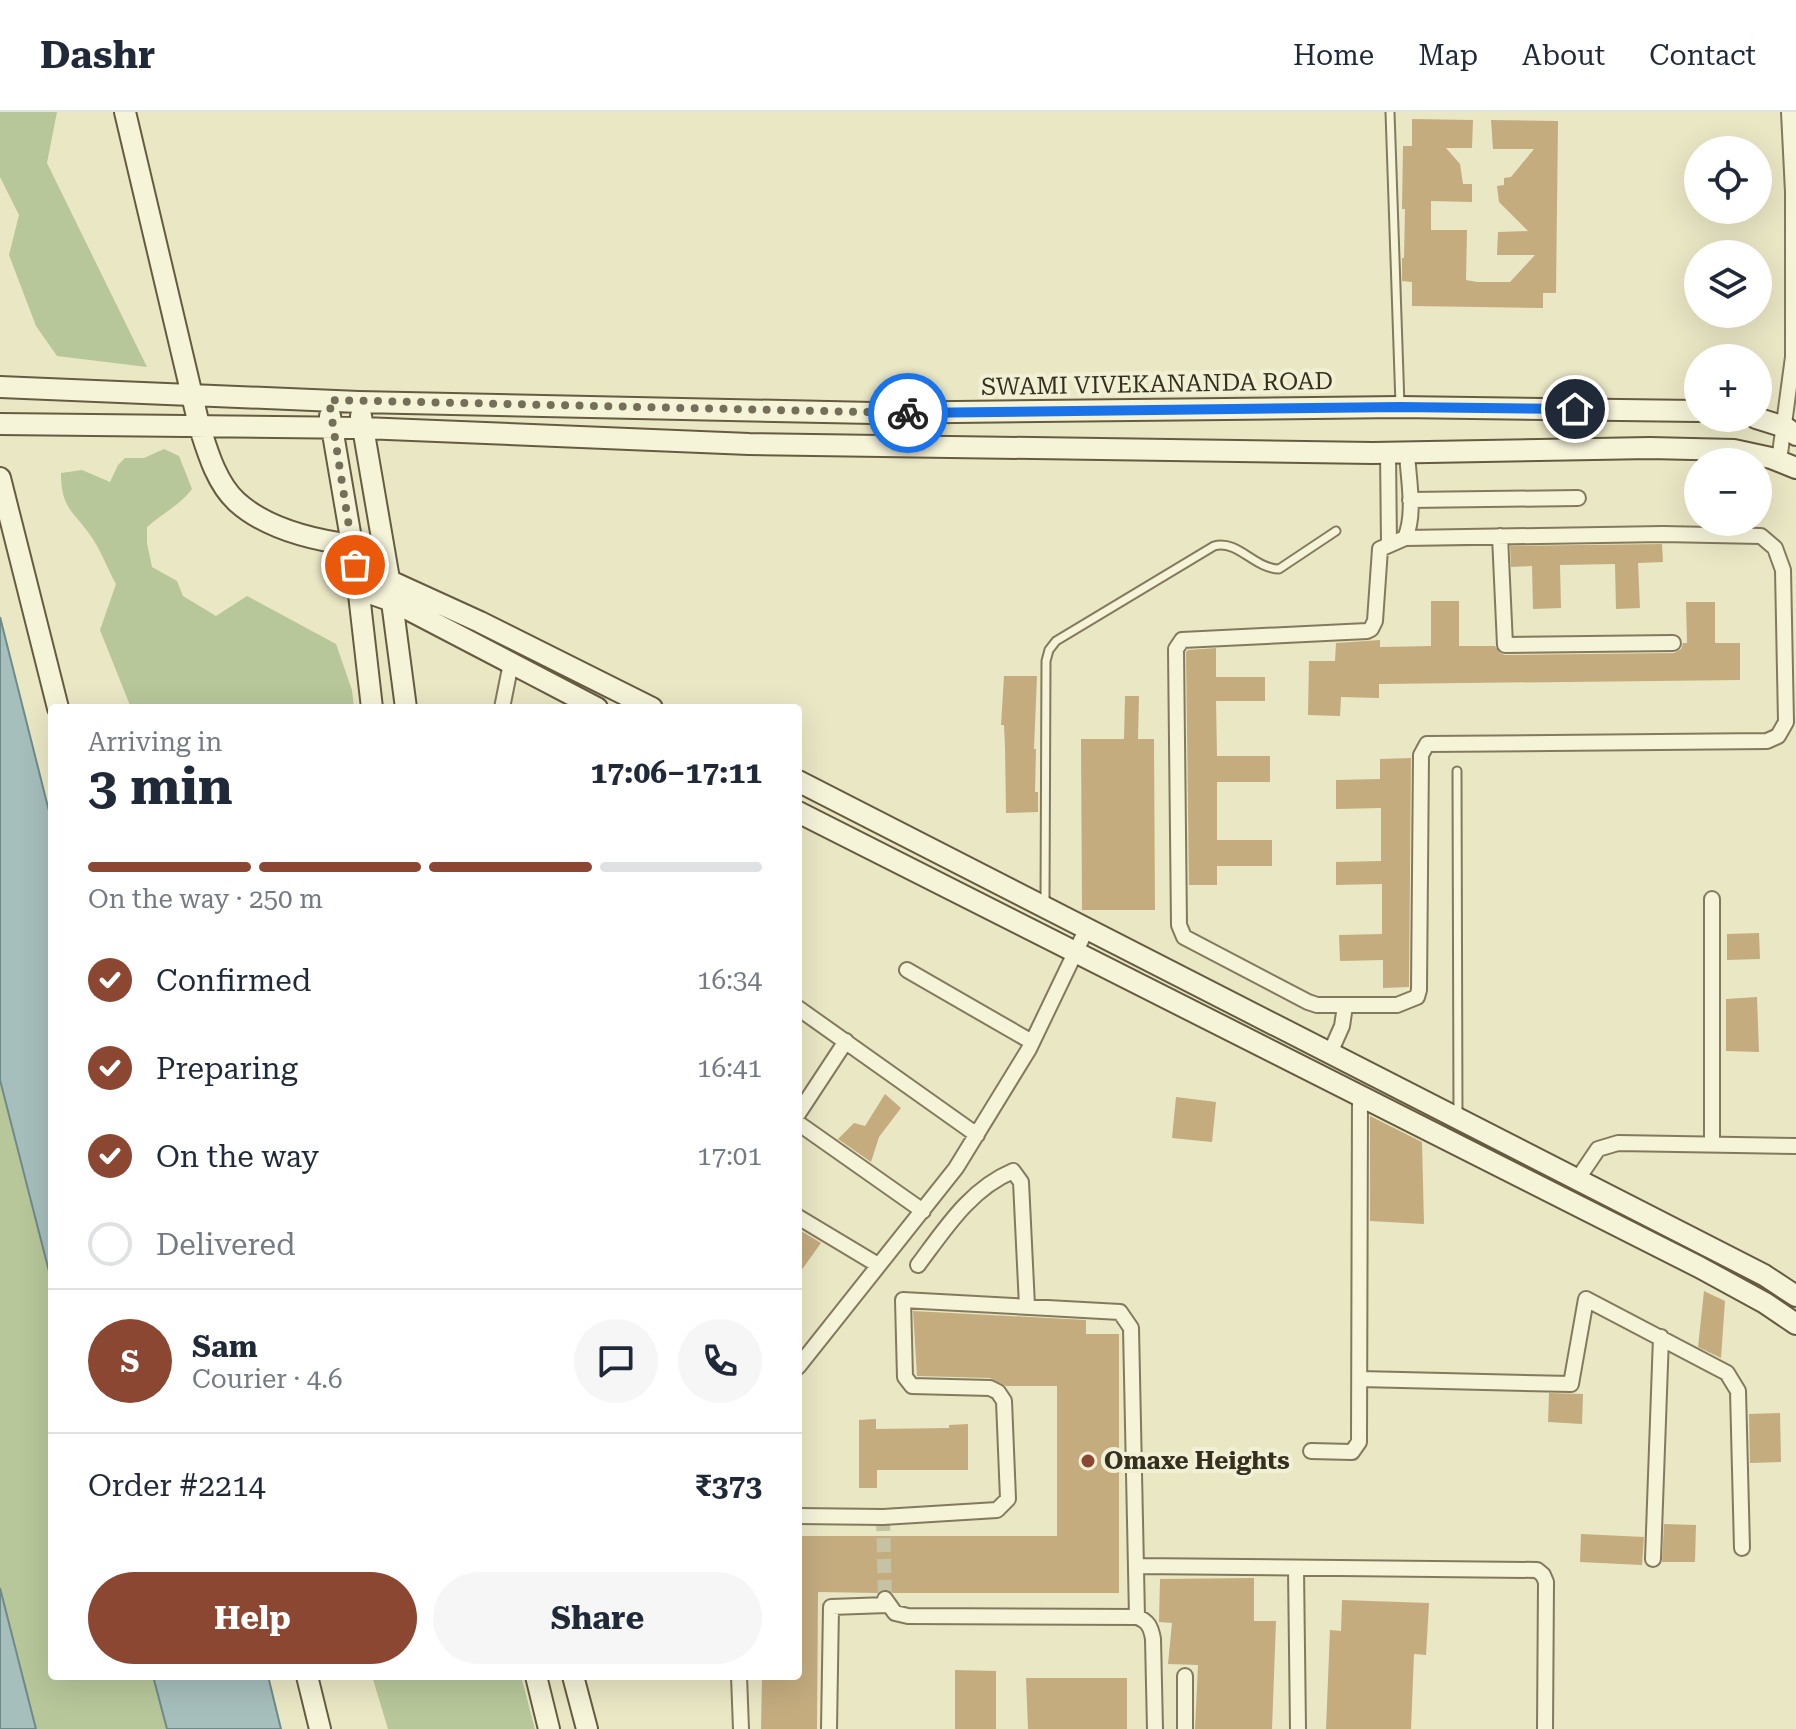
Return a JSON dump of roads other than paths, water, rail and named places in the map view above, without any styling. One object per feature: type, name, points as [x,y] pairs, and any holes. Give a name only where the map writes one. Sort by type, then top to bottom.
[{"type":"street","points":[[125,112],[199,425],[211,462],[235,501],[263,520],[354,555],[389,579],[644,704]]},
{"type":"street","points":[[0,424],[332,427],[749,444],[1397,452],[1650,448],[1734,450],[1788,465],[1794,357],[1795,192],[1789,112]]},
{"type":"street","name":"SWAMI VIVEKANANDA ROAD","points":[[0,387],[359,402],[873,413],[1400,407],[1684,411]]},
{"type":"street","points":[[329,400],[354,555],[372,704]]},
{"type":"street","points":[[359,402],[389,579],[405,704]]},
{"type":"street","points":[[1772,424],[1791,431]]},
{"type":"street","points":[[1397,452],[1410,500],[1405,538]]},
{"type":"street","points":[[1389,544],[1397,452]]},
{"type":"street","points":[[0,478],[57,704]]},
{"type":"street","points":[[1410,500],[1578,498]]},
{"type":"street","points":[[1500,536],[1505,645],[1673,643]]},
{"type":"street","points":[[1761,536],[1769,541],[1781,559],[1783,570],[1786,722],[1778,736],[1767,741],[1427,744],[1421,755],[1417,997],[1397,1005],[1345,1006],[1308,1002],[1188,940],[1181,932],[1176,649],[1187,638],[1367,631],[1375,621],[1380,549],[1405,538],[1761,536]]},
{"type":"street","points":[[358,589],[392,601],[589,704]]},
{"type":"street","points":[[503,704],[511,663]]},
{"type":"street","points":[[802,783],[1764,1275],[1796,1296]]},
{"type":"street","points":[[802,814],[1443,1136],[1793,1316]]},
{"type":"street","points":[[1712,899],[1712,1145]]},
{"type":"street","points":[[802,1362],[923,1211],[977,1135],[1032,1042],[1087,928]]},
{"type":"street","points":[[907,970],[1032,1042]]},
{"type":"street","points":[[1330,1053],[1342,1026],[1345,1006]]},
{"type":"street","points":[[802,1011],[977,1135]]},
{"type":"street","points":[[802,1108],[846,1041]]},
{"type":"street","points":[[1311,1451],[1346,1453],[1357,1448],[1360,1379],[1360,1094]]},
{"type":"street","points":[[1443,1136],[1458,1118]]},
{"type":"street","points":[[802,1126],[923,1211]]},
{"type":"street","points":[[1577,1180],[1598,1149],[1607,1145],[1796,1146]]},
{"type":"street","points":[[918,1265],[962,1206],[1013,1171],[1021,1182],[1027,1306]]},
{"type":"street","points":[[802,1219],[878,1265]]},
{"type":"street","points":[[1360,1379],[1571,1384],[1586,1299],[1727,1373],[1738,1391],[1742,1548]]},
{"type":"street","points":[[802,1516],[883,1517],[997,1510],[1004,1505],[1009,1493],[1004,1401],[998,1392],[990,1388],[912,1386],[905,1377],[903,1300],[1120,1312],[1131,1328],[1137,1617]]},
{"type":"street","points":[[1653,1559],[1661,1337]]},
{"type":"street","points":[[1136,1566],[1537,1570],[1546,1582],[1545,1729]]},
{"type":"street","points":[[1296,1569],[1298,1729]]},
{"type":"street","points":[[829,1729],[831,1607],[886,1602],[895,1613],[908,1616],[1137,1617],[1145,1620],[1151,1628],[1153,1639],[1155,1729]]},
{"type":"street","points":[[1185,1676],[1185,1729]]},
{"type":"street","points":[[308,1680],[320,1729]]},
{"type":"street","points":[[537,1680],[549,1729]]},
{"type":"street","points":[[574,1680],[587,1729]]},
{"type":"street","points":[[739,1680],[741,1729]]},
{"type":"lane","points":[[1390,112],[1400,407]]},
{"type":"lane","points":[[1045,907],[1046,661],[1049,650],[1056,641],[1097,615],[1214,546],[1227,545],[1260,565],[1279,569],[1336,531]]},
{"type":"lane","points":[[1457,771],[1458,1118]]},
{"type":"water","points":[[0,617],[48,807],[48,1267],[0,1080]]},
{"type":"water","points":[[0,1588],[36,1729],[0,1729]]},
{"type":"water","points":[[154,1680],[269,1680],[281,1729],[167,1729]]},
{"type":"tunnel","points":[[883,1517],[885,1599]]},
{"type":"place","name":"Omaxe Heights","points":[[1088,1461]]}]
